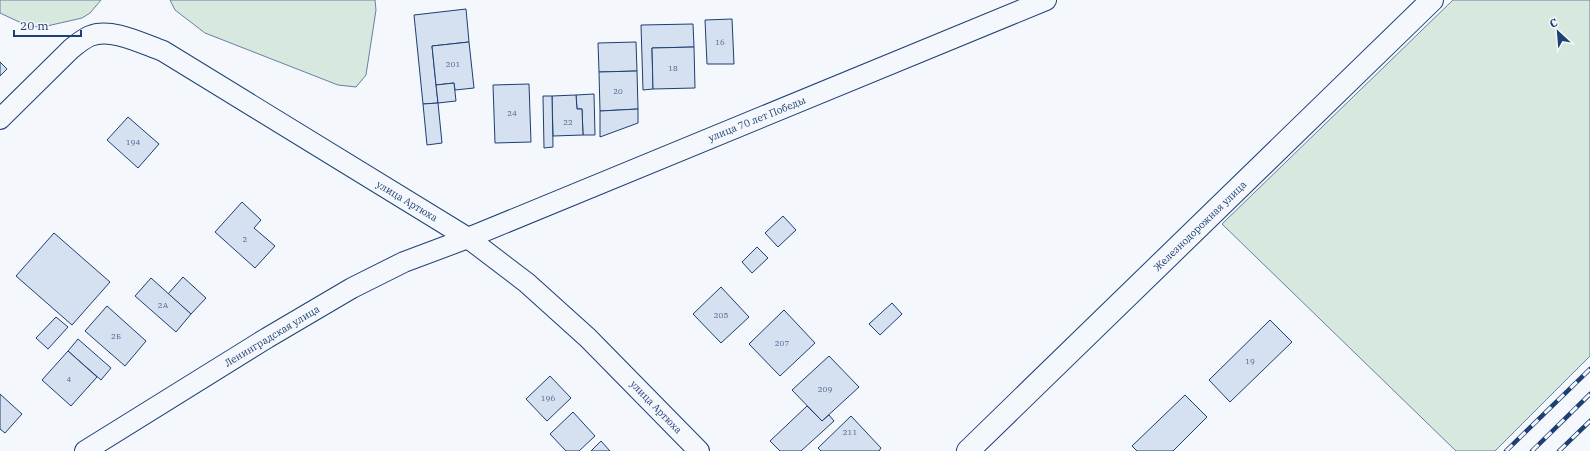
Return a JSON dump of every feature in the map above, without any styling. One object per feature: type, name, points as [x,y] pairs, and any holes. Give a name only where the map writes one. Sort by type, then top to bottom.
[{"type":"main road","name":"Железнодорожная улица","points":[[968,451],[1432,0]]},
{"type":"street","name":"улица 70 лет Победы","points":[[468,238],[1046,0]]},
{"type":"street","name":"улица Артюха","points":[[0,118],[71,49],[91,35],[104,34],[121,36],[163,51],[468,238],[527,283],[588,338],[698,451]]},
{"type":"street","name":"Ленинградская улица","points":[[85,451],[266,338],[352,288],[404,262],[468,238]]},
{"type":"shaded area","points":[[0,0],[101,0],[90,13],[82,18],[47,26],[30,27],[0,13]]},
{"type":"shaded area","points":[[170,0],[375,0],[376,10],[366,75],[356,87],[338,85],[205,33],[175,10]]},
{"type":"shaded area","points":[[1453,0],[1590,0],[1590,356],[1495,451],[1456,451],[1222,224]]},
{"type":"building","points":[[466,9],[469,42],[432,46],[438,103],[423,104],[414,15]]},
{"type":"building","points":[[732,19],[734,64],[707,64],[705,20]]},
{"type":"building","points":[[693,24],[694,47],[652,48],[653,89],[643,90],[641,25]]},
{"type":"building","points":[[469,42],[474,88],[455,90],[454,83],[436,85],[432,46]]},
{"type":"building","points":[[636,42],[637,71],[599,72],[598,43]]},
{"type":"building","points":[[694,47],[695,88],[653,89],[652,48]]},
{"type":"building","points":[[0,62],[7,69],[0,76]]},
{"type":"building","points":[[637,71],[638,109],[600,111],[599,72]]},
{"type":"building","points":[[454,83],[456,101],[438,103],[436,85]]},
{"type":"building","points":[[529,84],[531,142],[495,143],[493,85]]},
{"type":"building","points":[[594,94],[595,135],[583,135],[582,109],[577,109],[576,95]]},
{"type":"building","points":[[576,95],[577,109],[582,109],[583,135],[553,136],[552,96]]},
{"type":"building","points":[[543,96],[552,96],[553,147],[544,148]]},
{"type":"building","points":[[438,103],[442,143],[427,145],[423,104]]},
{"type":"building","points":[[638,109],[638,123],[600,137],[600,111]]},
{"type":"building","points":[[128,117],[159,144],[138,168],[107,140]]},
{"type":"building","points":[[242,202],[261,220],[254,228],[275,246],[255,268],[215,232]]},
{"type":"building","points":[[783,216],[796,230],[778,247],[765,233]]},
{"type":"building","points":[[54,233],[110,282],[72,325],[16,276]]},
{"type":"building","points":[[757,247],[768,258],[752,273],[742,262]]},
{"type":"building","points":[[183,277],[206,298],[191,314],[168,294]]},
{"type":"building","points":[[151,278],[191,314],[176,332],[135,296]]},
{"type":"building","points":[[721,287],[749,317],[721,343],[693,314]]},
{"type":"building","points":[[892,303],[902,314],[880,335],[869,324]]},
{"type":"building","points":[[107,306],[146,341],[125,366],[85,331]]},
{"type":"building","points":[[784,310],[815,343],[780,376],[749,344]]},
{"type":"building","points":[[56,317],[68,327],[48,349],[36,338]]},
{"type":"building","points":[[1270,320],[1292,342],[1230,402],[1209,380]]},
{"type":"building","points":[[78,339],[111,368],[101,380],[68,351]]},
{"type":"building","points":[[68,351],[97,377],[71,406],[42,380]]},
{"type":"building","points":[[829,356],[859,387],[822,421],[792,390]]},
{"type":"building","points":[[550,376],[571,398],[547,421],[526,399]]},
{"type":"building","points":[[0,394],[22,414],[5,433],[0,429]]},
{"type":"building","points":[[1185,395],[1207,417],[1173,451],[1137,451],[1132,446]]},
{"type":"building","points":[[807,406],[822,421],[829,415],[834,421],[801,451],[780,451],[770,441]]},
{"type":"building","points":[[573,412],[595,436],[579,451],[566,451],[550,434]]},
{"type":"building","points":[[851,416],[881,448],[879,451],[821,451],[818,448]]},
{"type":"building","points":[[601,441],[610,451],[591,451]]},
{"type":"railway","points":[[1506,451],[1590,369]]},
{"type":"railway","points":[[1532,451],[1590,394]]},
{"type":"railway","points":[[1559,451],[1590,421]]}]
